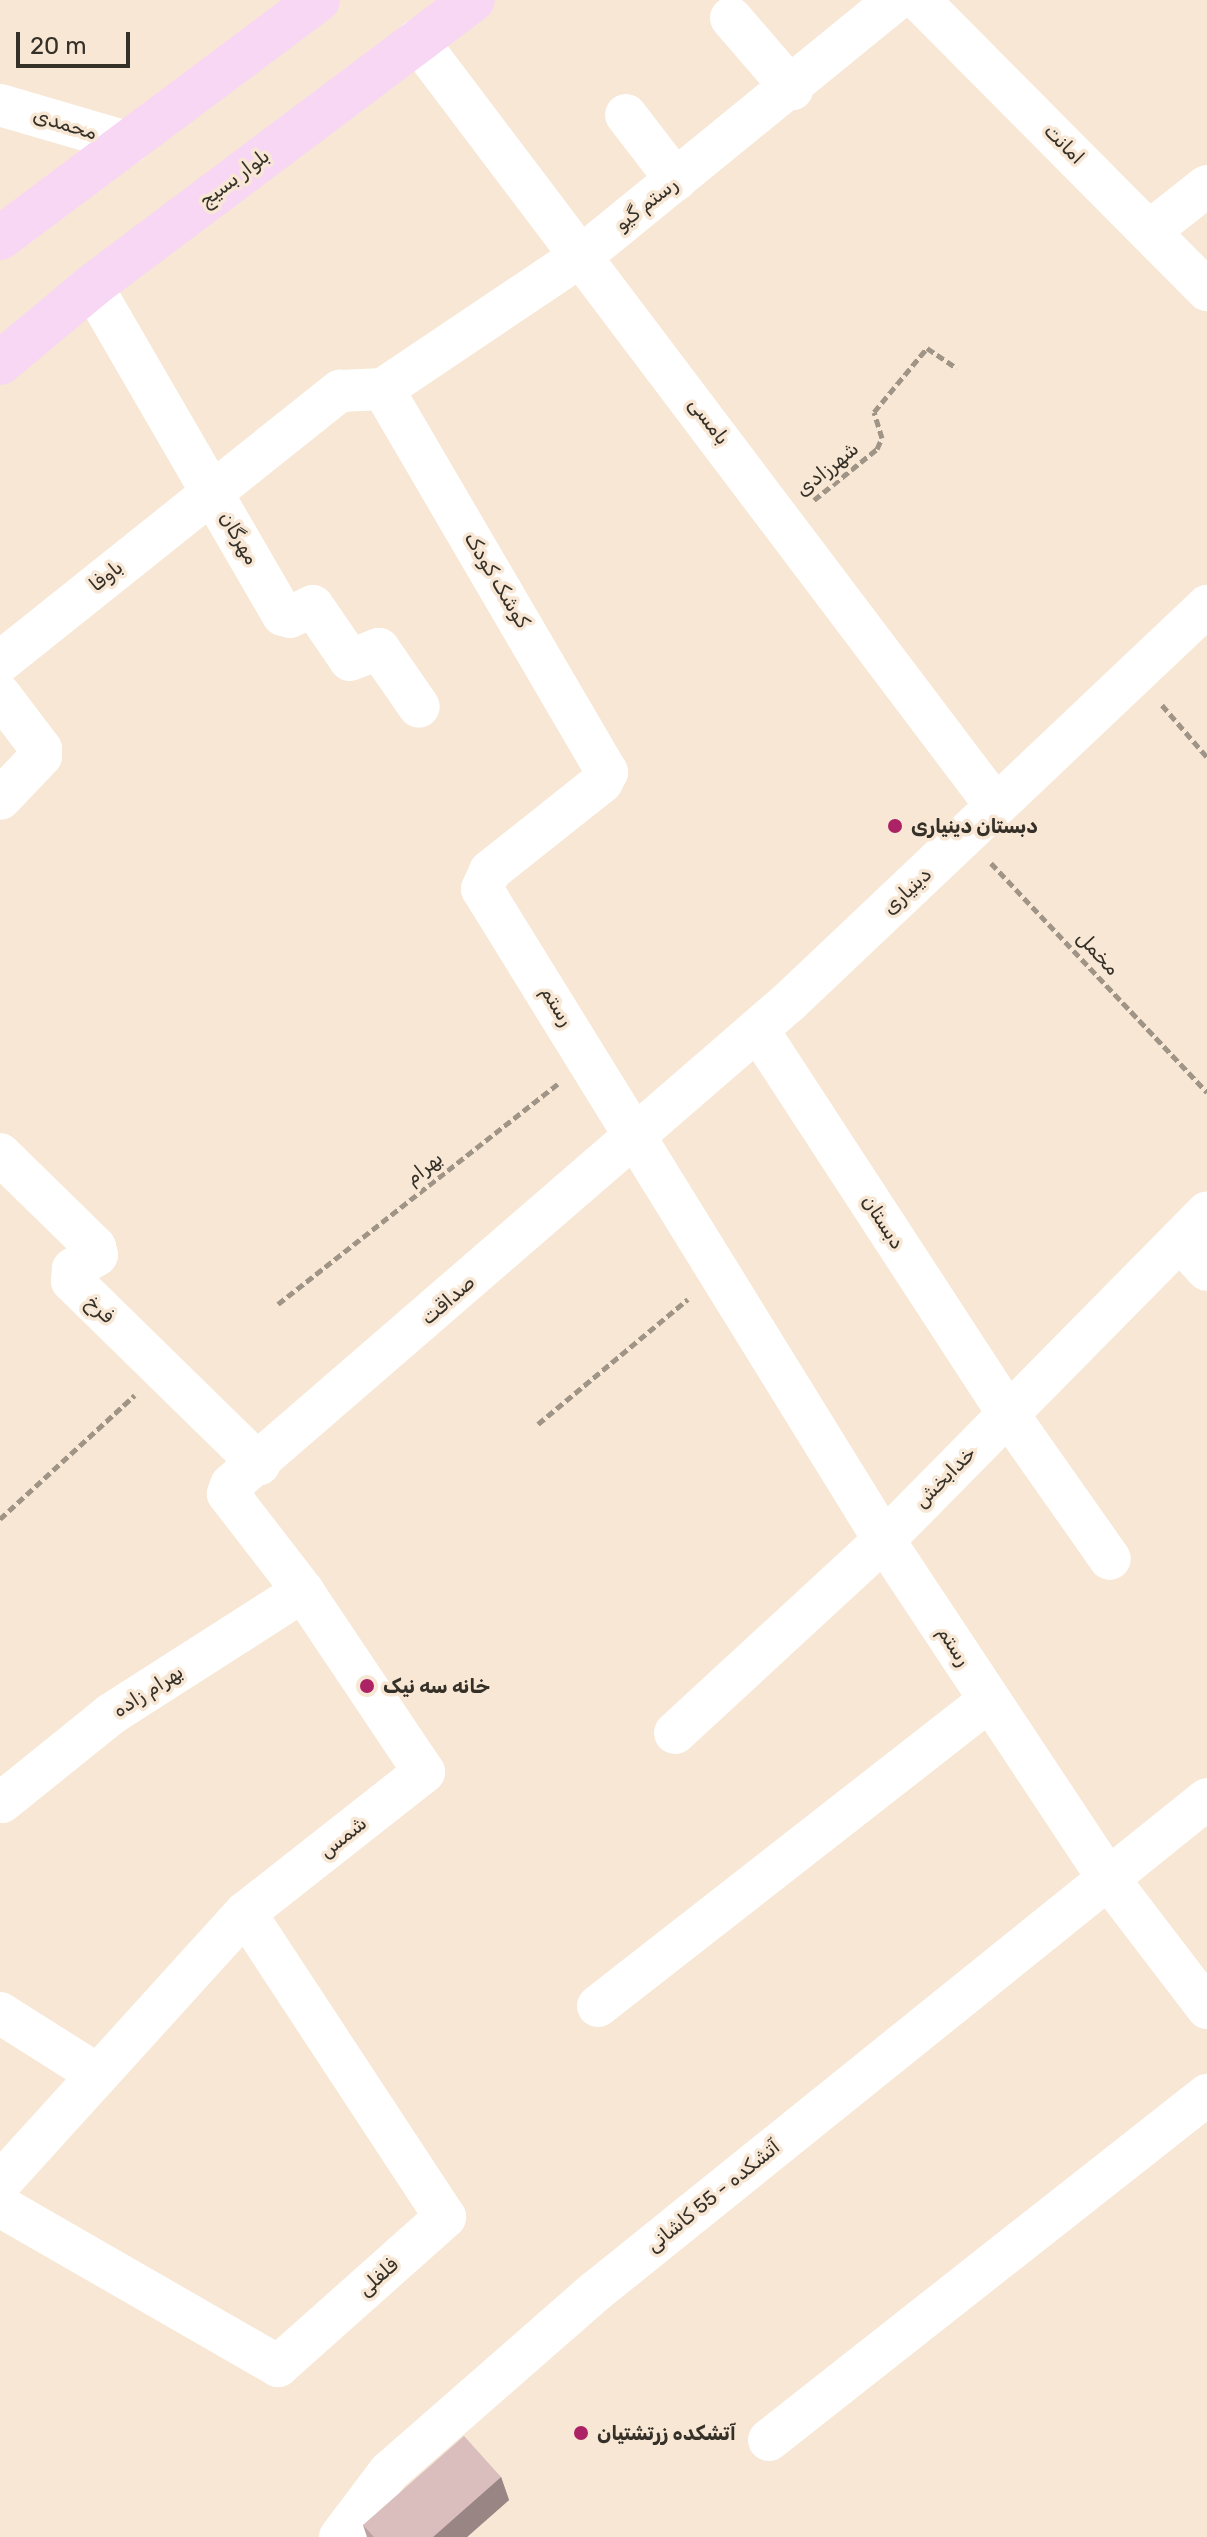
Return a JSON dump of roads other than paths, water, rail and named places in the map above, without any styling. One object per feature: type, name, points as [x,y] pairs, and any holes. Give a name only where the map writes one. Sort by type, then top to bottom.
[{"type":"main road","points":[[0,238],[318,0]]},
{"type":"main road","name":"بلوار بسیج","points":[[0,363],[92,286],[473,0]]},
{"type":"street","name":"رستم گیو","points":[[383,389],[584,254],[792,89],[895,0]]},
{"type":"street","name":"امانت","points":[[919,0],[1151,230],[1207,290]]},
{"type":"street","points":[[731,18],[792,89]]},
{"type":"street","name":"بامسی","points":[[417,40],[584,254],[996,806]]},
{"type":"street","name":"محمدی","points":[[0,105],[130,143]]},
{"type":"street","points":[[626,115],[676,180]]},
{"type":"street","points":[[1151,230],[1207,186]]},
{"type":"street","name":"مهرگان","points":[[92,286],[283,615],[290,617],[313,606],[350,660],[379,649],[419,707]]},
{"type":"street","name":"باوفا","points":[[0,662],[340,391],[383,389]]},
{"type":"street","name":"کوشک کودک","points":[[383,389],[607,772]]},
{"type":"street","name":"دینیاری","points":[[636,1136],[758,1030],[1207,606]]},
{"type":"street","points":[[0,695],[40,741],[41,756],[0,799]]},
{"type":"street","name":"رستم","points":[[607,772],[602,782],[490,871],[482,889],[590,1058],[884,1540],[1107,1877],[1207,2008]]},
{"type":"street","name":"دبستان","points":[[758,1030],[1008,1414],[1110,1559]]},
{"type":"street","name":"صداقت","points":[[259,1464],[636,1136]]},
{"type":"street","name":"فرخ","points":[[0,1154],[95,1247],[97,1255],[73,1269],[72,1281],[259,1464]]},
{"type":"street","name":"خدابخش","points":[[675,1733],[884,1540],[1008,1414],[1198,1241]]},
{"type":"street","name":"شمس","points":[[0,2183],[95,2073],[245,1913],[424,1772],[303,1591],[228,1494],[231,1485],[259,1464]]},
{"type":"street","name":"بهرام زاده","points":[[2,1802],[111,1714],[303,1591]]},
{"type":"street","points":[[598,2006],[990,1700]]},
{"type":"street","name":"آتشکده - 55 کاشانی","points":[[340,2537],[389,2472],[596,2291],[1207,1799]]},
{"type":"street","name":"فلفلی","points":[[0,2206],[278,2366],[445,2217],[245,1913]]},
{"type":"street","points":[[0,2013],[95,2073]]},
{"type":"street","points":[[769,2440],[1207,2095]]},
{"type":"place","name":"دبستان دینیاری","points":[[895,826]]},
{"type":"place","name":"خانه سه نیک","points":[[367,1686]]},
{"type":"place","name":"آتشکده زرتشتیان","points":[[581,2433]]}]
